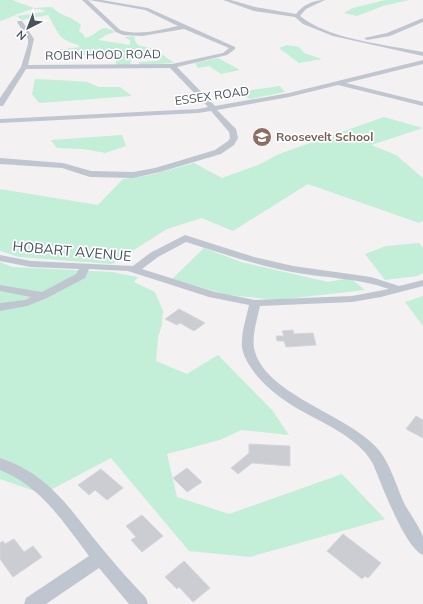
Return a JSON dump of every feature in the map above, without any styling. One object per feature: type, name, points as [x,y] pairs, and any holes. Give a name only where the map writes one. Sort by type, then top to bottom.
[{"type":"street","points":[[85,0],[118,31],[124,33],[143,34],[183,27]]},
{"type":"street","points":[[92,0],[141,8],[183,27],[223,42],[233,48],[230,52],[224,54],[172,66]]},
{"type":"street","points":[[226,0],[262,10],[297,16],[307,25],[319,31],[423,54]]},
{"type":"street","points":[[297,16],[304,8],[322,0]]},
{"type":"street","points":[[355,39],[388,35],[423,20]]},
{"type":"street","points":[[0,104],[24,67],[31,39],[20,22]]},
{"type":"street","points":[[388,35],[384,39],[392,47]]},
{"type":"street","name":"ESSEX ROAD","points":[[0,121],[179,112],[212,108],[289,95],[335,82],[423,62]]},
{"type":"street","name":"ROBIN HOOD ROAD","points":[[0,161],[63,166],[83,173],[102,175],[133,175],[158,170],[214,154],[231,143],[234,132],[216,114],[210,104],[172,66],[24,67]]},
{"type":"street","points":[[335,82],[423,104]]},
{"type":"street","points":[[134,270],[154,255],[185,238],[251,260],[293,269],[371,280],[392,286],[398,290]]},
{"type":"street","name":"HOBART AVENUE","points":[[0,258],[32,264],[118,267],[134,270],[213,295],[255,302],[283,303],[352,299],[381,294],[423,283]]},
{"type":"street","points":[[0,307],[27,303],[43,296],[81,276],[85,266]]},
{"type":"street","points":[[0,288],[43,296]]},
{"type":"street","points":[[255,302],[248,345],[251,357],[259,370],[271,385],[286,396],[339,426],[362,441],[373,452],[406,522],[423,548]]},
{"type":"street","points":[[0,464],[18,471],[39,485],[58,504],[100,558],[140,604]]},
{"type":"street","points":[[32,604],[100,558]]},
{"type":"green space","points":[[0,0],[12,0],[34,8],[52,7],[59,13],[73,19],[81,25],[79,31],[85,38],[99,30],[106,28],[115,32],[98,40],[130,45],[130,40],[124,37],[134,36],[138,45],[156,50],[174,63],[139,65],[139,62],[158,61],[160,59],[157,55],[150,54],[130,57],[131,65],[116,65],[115,56],[111,54],[74,55],[61,52],[57,50],[80,47],[62,38],[48,15],[22,20],[17,16],[45,11],[40,9],[28,10],[0,21]]},
{"type":"green space","points":[[385,0],[409,0],[383,6],[357,16],[344,13],[353,8]]},
{"type":"green space","points":[[287,45],[299,47],[304,53],[322,59],[299,63],[279,48]]},
{"type":"green space","points":[[218,58],[240,70],[221,74],[209,66],[198,68],[195,63]]},
{"type":"green space","points":[[35,79],[87,82],[99,87],[120,87],[132,96],[39,103],[32,94]]},
{"type":"green space","points":[[280,86],[285,92],[250,99],[238,92]]},
{"type":"green space","points":[[384,117],[423,128],[371,145],[396,155],[423,178],[423,221],[419,223],[308,184],[233,231],[202,218],[167,229],[112,264],[19,257],[0,251],[0,189],[98,205],[123,179],[150,175],[194,163],[222,178],[258,165],[279,154]]},
{"type":"green space","points":[[122,135],[126,146],[105,153],[83,149],[57,148],[51,140]]},
{"type":"green space","points":[[419,243],[423,248],[423,273],[417,276],[385,280],[365,254],[386,246]]},
{"type":"green space","points":[[204,248],[241,262],[328,282],[350,278],[365,290],[277,300],[228,295],[172,279]]},
{"type":"green space","points":[[0,262],[12,267],[112,272],[138,277],[134,282],[155,292],[163,311],[162,325],[158,337],[156,361],[187,374],[218,355],[272,410],[289,435],[241,430],[220,440],[167,454],[177,497],[229,514],[342,474],[385,519],[250,557],[189,551],[111,458],[43,494],[0,479]]},
{"type":"green space","points":[[423,296],[423,326],[405,302]]},
{"type":"building","points":[[179,309],[205,323],[194,331],[180,323],[177,325],[165,319]]},
{"type":"building","points":[[293,330],[294,334],[313,333],[316,345],[286,347],[284,341],[277,341],[276,336],[284,336],[282,331]]},
{"type":"building","points":[[416,416],[423,420],[423,438],[406,429]]},
{"type":"building","points":[[249,444],[290,446],[290,466],[252,463],[238,474],[231,468],[249,453]]},
{"type":"building","points":[[187,468],[202,482],[187,492],[173,478]]},
{"type":"building","points":[[101,469],[123,488],[107,500],[95,490],[89,495],[78,485]]},
{"type":"building","points":[[142,515],[163,536],[142,552],[131,540],[136,537],[126,526]]},
{"type":"building","points":[[343,534],[381,563],[368,578],[365,576],[362,579],[327,551]]},
{"type":"building","points":[[14,539],[24,552],[33,546],[42,557],[13,577],[0,559],[0,543],[3,541],[5,544]]},
{"type":"building","points":[[184,561],[210,588],[193,602],[179,587],[177,589],[165,577]]},
{"type":"place","name":"Roosevelt School","points":[[262,137]]}]
